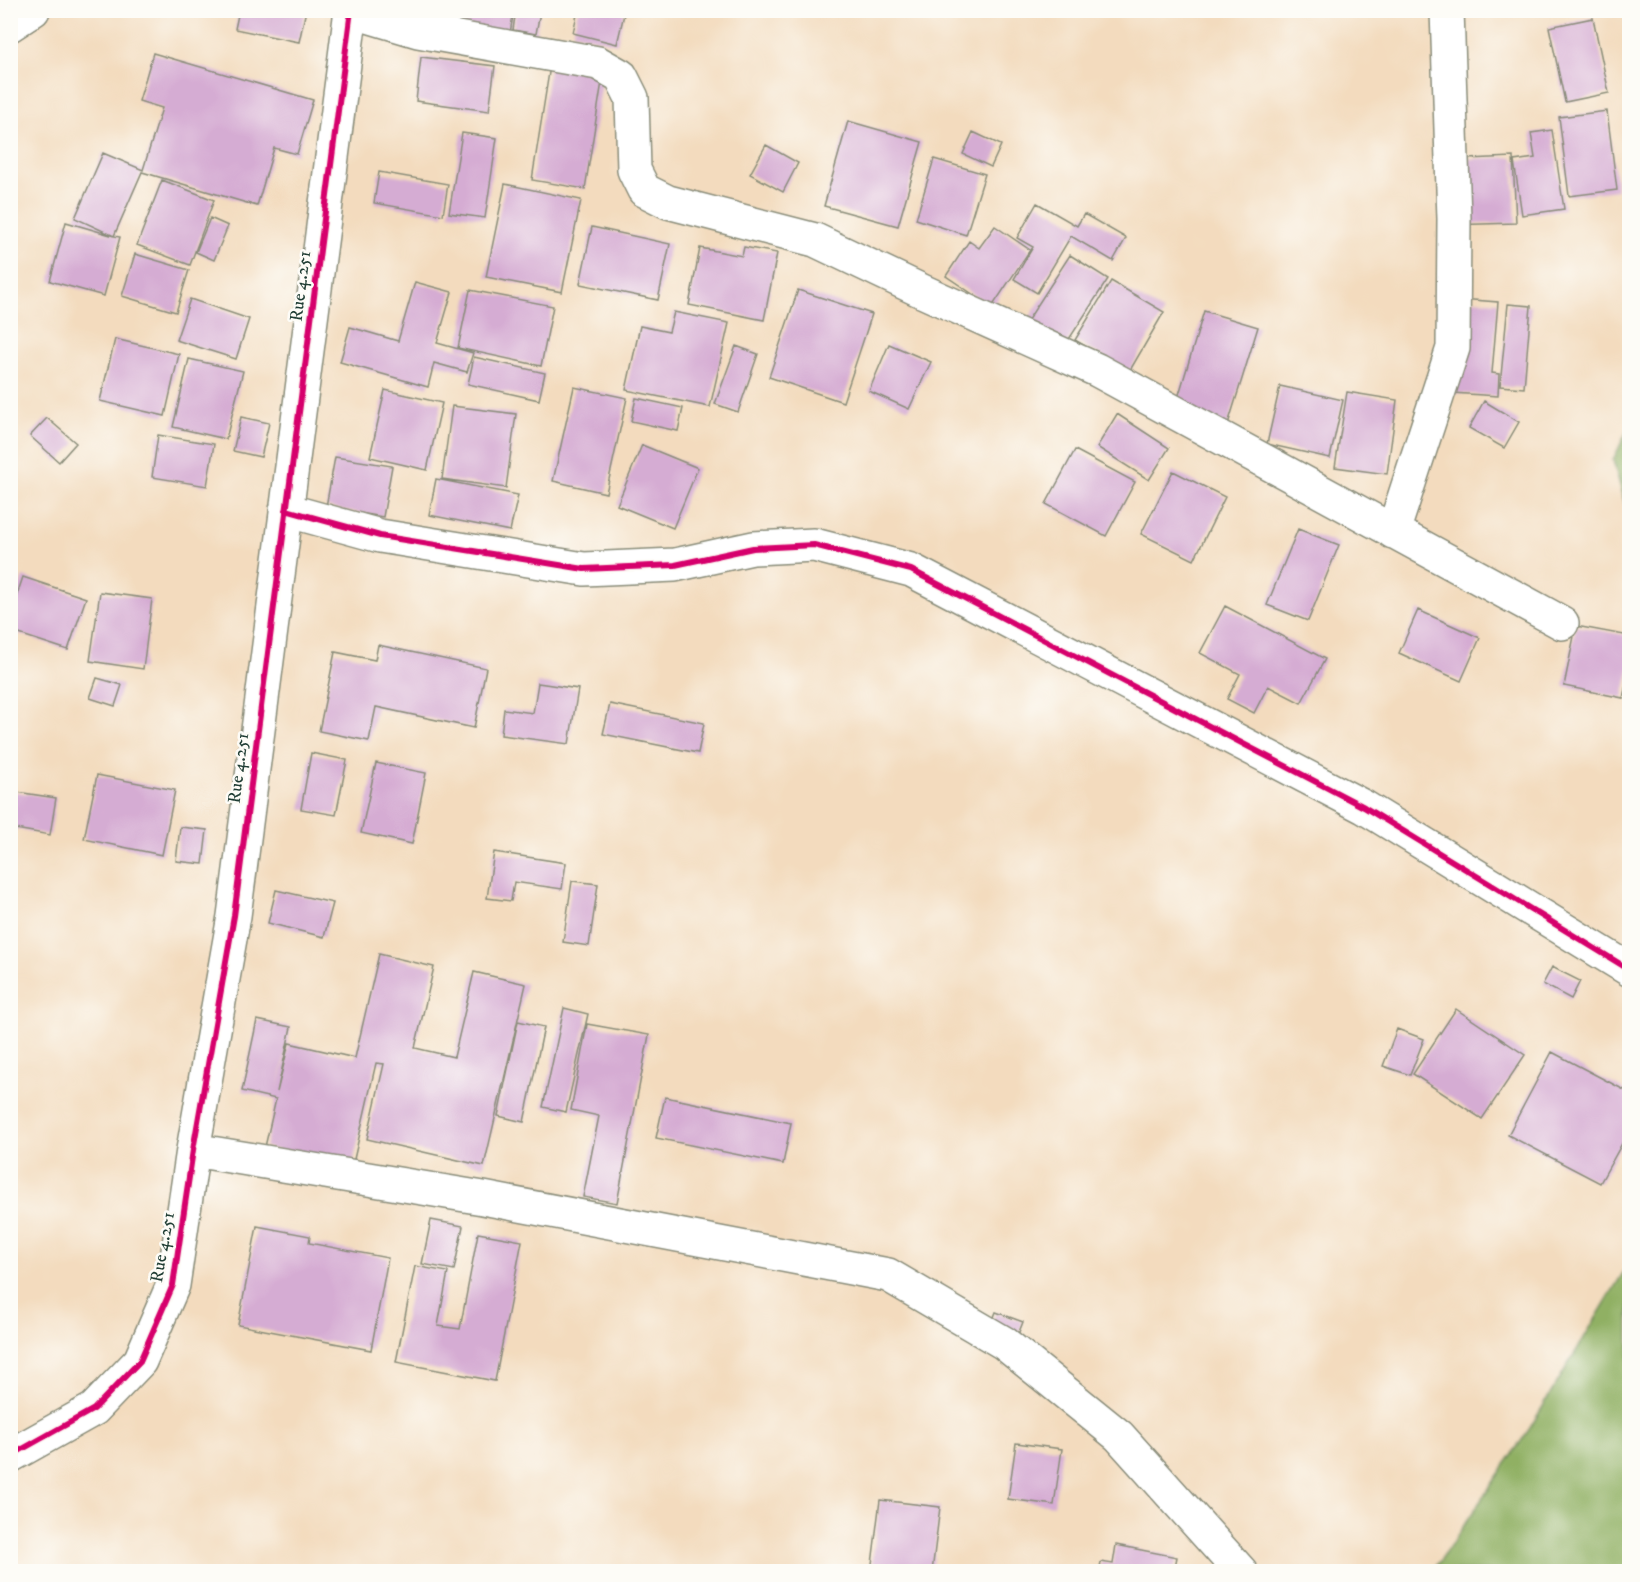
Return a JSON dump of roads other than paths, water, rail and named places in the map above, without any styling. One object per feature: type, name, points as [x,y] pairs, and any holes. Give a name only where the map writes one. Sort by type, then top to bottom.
[{"type":"street","points":[[10,25],[33,10]]},
{"type":"street","points":[[1393,532],[1453,348],[1454,219],[1447,10]]},
{"type":"street","points":[[351,11],[418,31],[598,63],[621,76],[632,98],[634,170],[644,190],[669,202],[814,240],[1097,370],[1562,623]]},
{"type":"street","name":"Rue 4.251","points":[[10,1456],[94,1409],[140,1361],[173,1285],[193,1150],[234,916],[351,11]]},
{"type":"street","points":[[286,510],[380,536],[584,569],[675,566],[753,548],[814,545],[911,570],[1364,807],[1629,970]]},
{"type":"street","points":[[193,1150],[483,1198],[888,1275],[1004,1343],[1119,1436],[1241,1572]]}]
